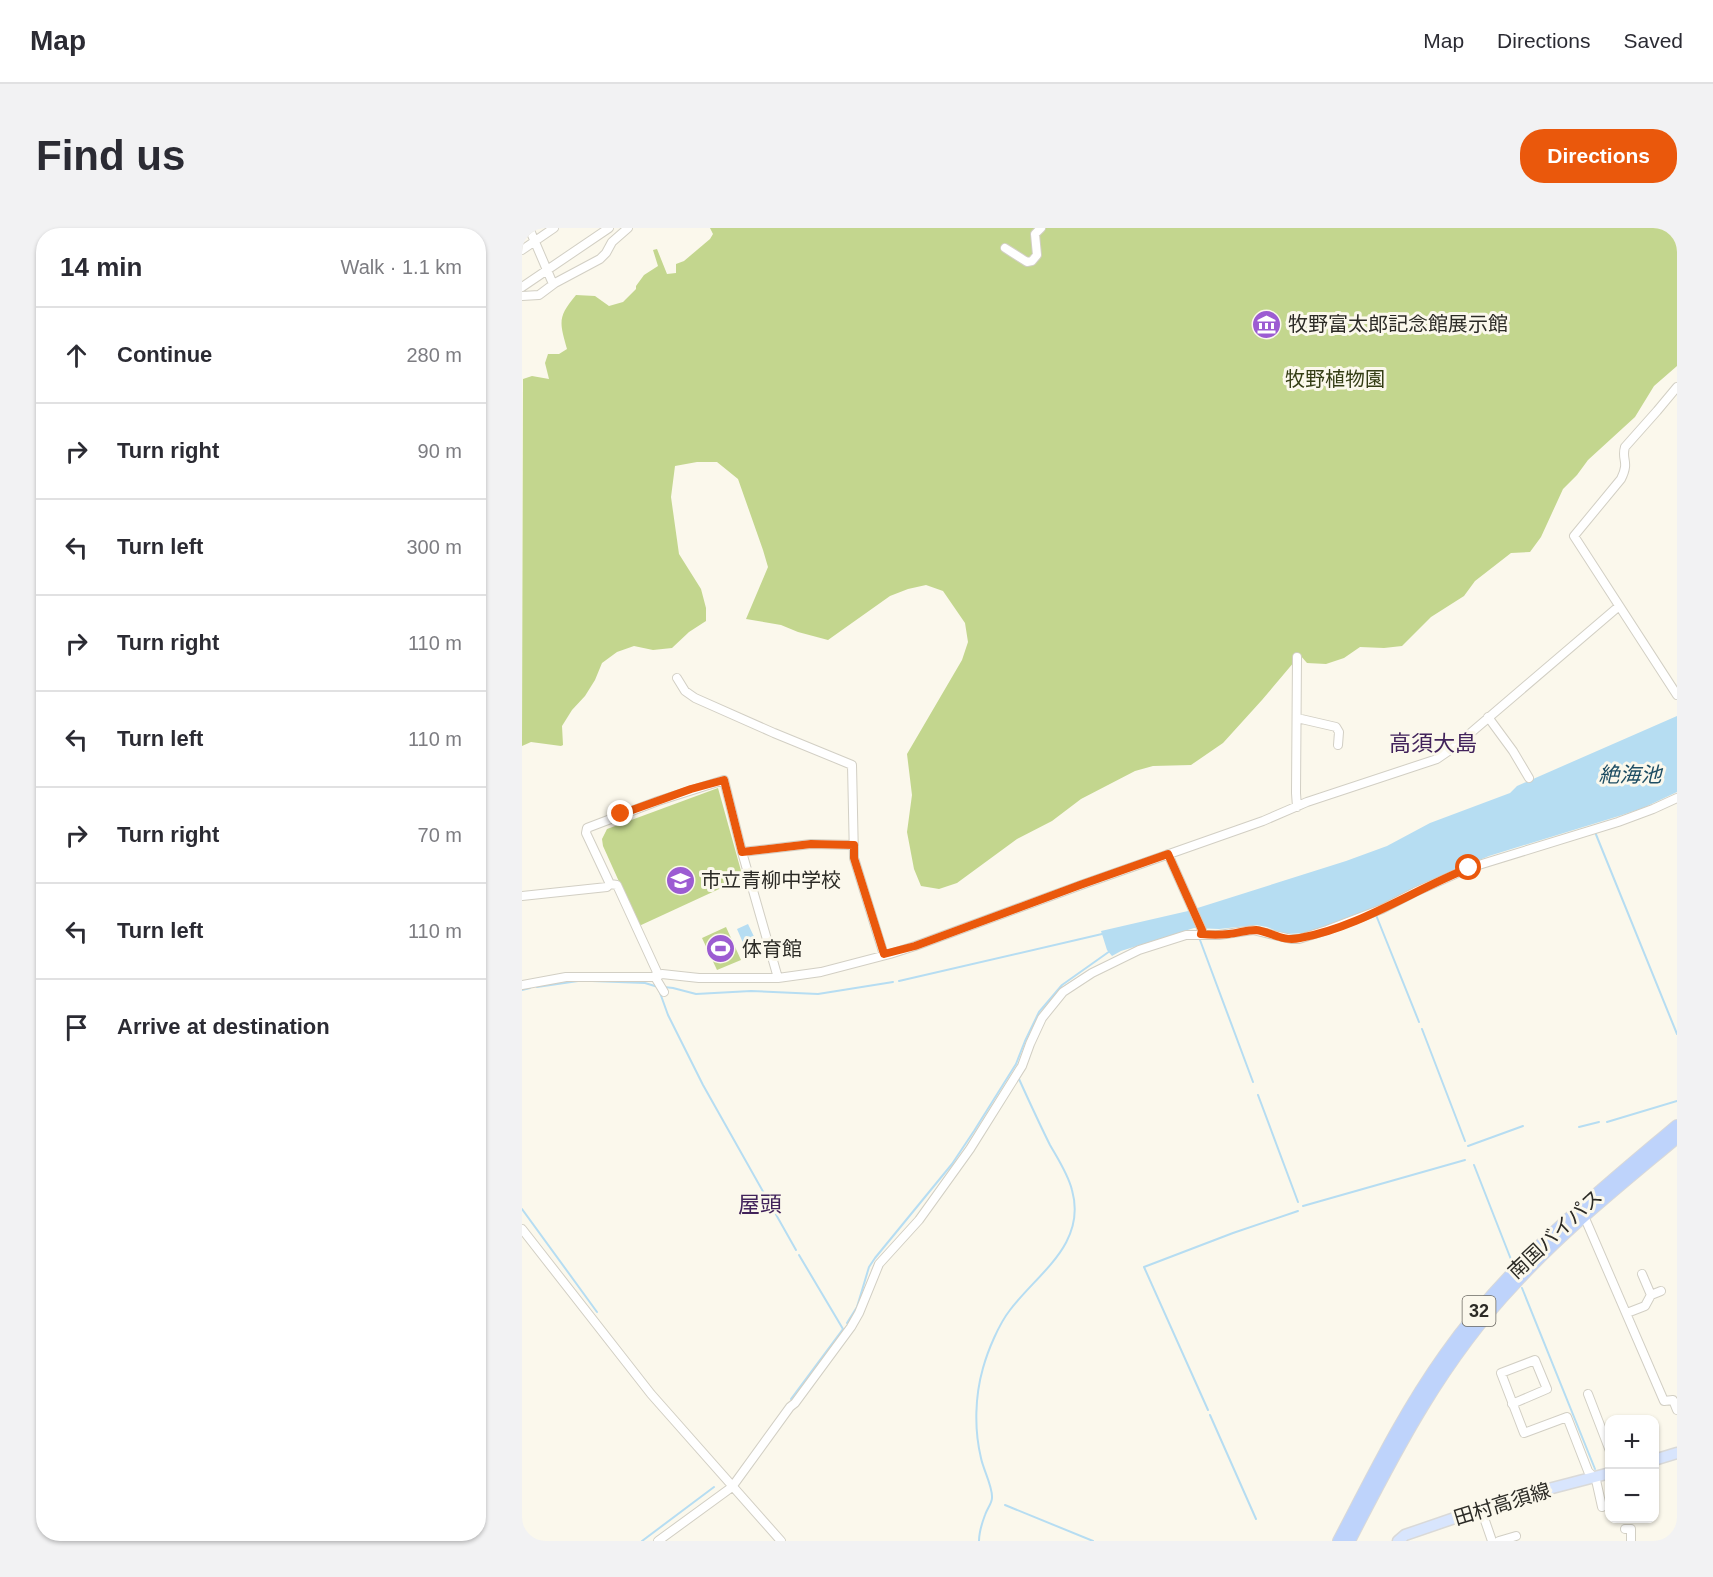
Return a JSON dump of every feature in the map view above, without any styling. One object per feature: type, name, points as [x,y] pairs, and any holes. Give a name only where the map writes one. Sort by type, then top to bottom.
[{"type":"highway","name":"南国バイパス","points":[[1339,1541],[1416,1399],[1444,1356],[1480,1310],[1512,1273],[1556,1229],[1677,1126]]},
{"type":"highway","name":"南国バイパス","points":[[1349,1541],[1409,1426],[1479,1324],[1514,1283],[1584,1216],[1675,1143]]},
{"type":"main road","points":[[1659,1458],[1677,1453]]},
{"type":"main road","name":"田村高須線","points":[[1398,1541],[1405,1535],[1481,1509],[1605,1474]]},
{"type":"street","points":[[530,228],[553,284]]},
{"type":"street","points":[[522,250],[554,228]]},
{"type":"street","points":[[522,287],[609,228]]},
{"type":"street","points":[[522,296],[537,296],[553,284],[600,259],[612,242],[628,228]]},
{"type":"street","points":[[1005,248],[1027,262],[1032,261],[1037,255],[1035,234],[1041,228]]},
{"type":"street","points":[[1677,387],[1624,447],[1623,452],[1627,464],[1621,479],[1574,536],[1677,695]]},
{"type":"street","points":[[522,985],[566,977],[655,977],[662,974],[699,978],[778,978],[821,972],[915,946],[1307,802],[1437,759],[1618,606]]},
{"type":"street","points":[[1297,657],[1297,807]]},
{"type":"street","points":[[677,678],[684,691],[695,698],[852,765],[854,858],[884,954]]},
{"type":"street","points":[[1488,717],[1507,742],[1529,778]]},
{"type":"street","points":[[1297,718],[1336,727],[1339,732],[1338,746]]},
{"type":"street","points":[[610,884],[586,833],[587,828],[658,801],[724,780],[778,978]]},
{"type":"street","points":[[658,1541],[732,1487],[850,1328],[859,1313],[879,1264],[919,1220],[970,1149],[1022,1066],[1042,1018],[1063,992],[1092,973],[1139,950],[1186,935],[1202,932],[1219,935],[1253,930],[1284,939],[1299,939],[1312,935],[1354,921],[1469,868],[1618,822],[1677,798]]},
{"type":"street","points":[[742,852],[811,844],[854,845]]},
{"type":"street","points":[[1168,854],[1202,932]]},
{"type":"street","points":[[522,896],[617,885],[657,972],[655,977],[661,989]]},
{"type":"street","points":[[1584,1216],[1664,1401],[1673,1400],[1677,1410]]},
{"type":"street","points":[[522,1229],[651,1394],[782,1541]]},
{"type":"street","points":[[1642,1274],[1651,1295]]},
{"type":"street","points":[[1627,1313],[1645,1306],[1651,1295],[1661,1291]]},
{"type":"street","points":[[1512,1404],[1547,1389],[1535,1360],[1501,1373],[1512,1404],[1524,1433],[1567,1417],[1588,1471],[1596,1480],[1602,1507]]},
{"type":"street","points":[[1588,1394],[1605,1438]]},
{"type":"street","points":[[1481,1509],[1491,1541]]},
{"type":"street","points":[[1625,1528],[1631,1529],[1631,1541]]},
{"type":"street","points":[[1499,1541],[1516,1536]]},
{"type":"green space","name":"牧野植物園","points":[[710,228],[1677,228],[1677,366],[1654,386],[1635,417],[1588,460],[1563,489],[1541,537],[1530,552],[1511,553],[1475,581],[1464,596],[1431,617],[1402,646],[1360,647],[1344,658],[1326,664],[1307,663],[1300,655],[1223,743],[1191,765],[1153,766],[1135,771],[1081,799],[1052,821],[1017,839],[957,883],[939,889],[921,886],[914,869],[907,832],[912,795],[907,754],[962,660],[968,642],[965,623],[943,591],[926,585],[890,596],[828,640],[781,625],[746,619],[768,567],[738,479],[717,462],[697,462],[675,466],[671,497],[679,554],[701,589],[706,608],[706,621],[689,632],[672,648],[653,650],[634,646],[617,652],[602,663],[585,696],[562,726],[563,745],[531,742],[522,746],[523,379],[532,376],[549,379],[545,363],[548,354],[559,354],[567,349],[562,332],[563,314],[576,295],[595,296],[609,306],[623,302],[636,289],[644,275],[658,266],[653,250],[657,249],[667,274],[676,273],[676,264],[684,261],[710,239],[713,234]]},
{"type":"green space","points":[[718,788],[743,878],[639,926],[603,846],[602,839],[607,829]]},
{"type":"green space","name":"体育館","points":[[726,927],[741,960],[717,970],[702,938]]},
{"type":"water","name":"絶海池","points":[[1677,716],[1677,792],[1643,808],[1489,856],[1371,910],[1308,933],[1284,934],[1256,925],[1219,929],[1194,928],[1121,951],[1112,956],[1107,950],[1101,931],[1188,911],[1387,846],[1430,823],[1510,793],[1517,786]]},
{"type":"water","points":[[748,924],[759,947],[747,952],[737,929]]},
{"type":"waterway","points":[[1595,832],[1677,1034]]},
{"type":"waterway","points":[[1376,915],[1419,1022]]},
{"type":"waterway","points":[[899,981],[1102,934]]},
{"type":"waterway","points":[[1200,940],[1253,1082]]},
{"type":"waterway","points":[[847,1323],[857,1307],[869,1267],[952,1164],[1016,1064],[1039,1012],[1062,985],[1110,951]]},
{"type":"waterway","points":[[537,987],[578,981]]},
{"type":"waterway","points":[[592,981],[645,983],[658,987]]},
{"type":"waterway","points":[[664,987],[696,994],[751,991],[818,994],[893,982]]},
{"type":"waterway","points":[[522,990],[530,988]]},
{"type":"waterway","points":[[659,990],[668,1015],[703,1085],[796,1250]]},
{"type":"waterway","points":[[1422,1029],[1465,1141]]},
{"type":"waterway","points":[[979,1541],[982,1524],[992,1498],[981,1458],[976,1424],[977,1401],[983,1368],[994,1338],[1006,1316],[1021,1296],[1046,1270],[1066,1242],[1073,1226],[1075,1209],[1068,1178],[1019,1079]]},
{"type":"waterway","points":[[1258,1095],[1298,1202]]},
{"type":"waterway","points":[[1607,1122],[1677,1101]]},
{"type":"waterway","points":[[1579,1127],[1599,1122]]},
{"type":"waterway","points":[[1468,1146],[1523,1126]]},
{"type":"waterway","points":[[1303,1206],[1465,1160]]},
{"type":"waterway","points":[[1474,1165],[1512,1262]]},
{"type":"waterway","points":[[522,1209],[597,1312]]},
{"type":"waterway","points":[[1208,1410],[1144,1267],[1298,1211]]},
{"type":"waterway","points":[[791,1399],[843,1329],[799,1255]]},
{"type":"waterway","points":[[1522,1288],[1595,1469]]},
{"type":"waterway","points":[[1210,1415],[1256,1519]]},
{"type":"waterway","points":[[642,1541],[714,1487]]},
{"type":"waterway","points":[[1005,1505],[1093,1541]]},
{"type":"place","name":"牧野富太郎記念館展示館","points":[[1267,324]]},
{"type":"place","name":"市立青柳中学校","points":[[680,880]]},
{"type":"place","name":"体育館","points":[[721,949]]},
{"type":"district","name":"高須大島","points":[[1433,743]]},
{"type":"district","name":"屋頭","points":[[760,1204]]},
{"type":"route","points":[[621,814],[724,780],[742,852],[811,844],[854,845],[854,858],[884,954],[890,954],[972,926],[1168,854],[1170,863],[1202,930],[1201,934],[1219,935],[1253,930],[1284,939],[1299,939],[1354,921],[1469,868]]}]
